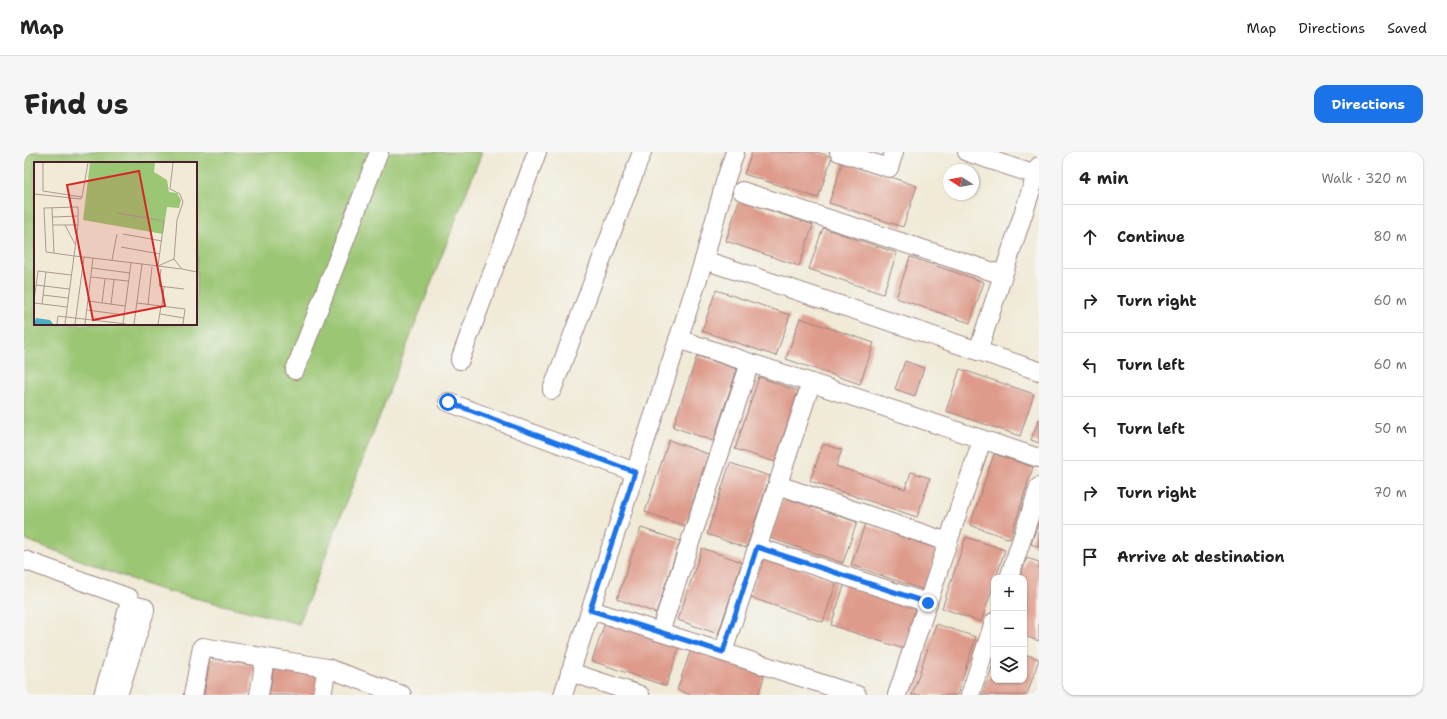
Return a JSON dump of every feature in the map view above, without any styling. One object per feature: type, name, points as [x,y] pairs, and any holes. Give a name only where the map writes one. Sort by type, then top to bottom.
[{"type":"street","points":[[295,370],[379,152]]},
{"type":"street","points":[[460,360],[537,152]]},
{"type":"street","points":[[552,390],[642,152]]},
{"type":"street","points":[[563,695],[704,260],[725,182],[736,152]]},
{"type":"street","points":[[839,152],[889,168],[894,152]]},
{"type":"street","points":[[967,152],[1037,178],[978,351]]},
{"type":"street","points":[[742,191],[1003,276]]},
{"type":"street","points":[[704,260],[1039,371]]},
{"type":"street","points":[[678,340],[1039,458]]},
{"type":"street","points":[[660,632],[750,363]]},
{"type":"street","points":[[723,652],[811,384]]},
{"type":"street","points":[[448,402],[635,472]]},
{"type":"street","points":[[898,695],[982,440]]},
{"type":"street","points":[[778,485],[948,542]]},
{"type":"street","points":[[1010,575],[1039,487]]},
{"type":"street","points":[[757,547],[928,603]]},
{"type":"street","points":[[24,560],[127,596],[129,598],[129,604],[121,635],[103,695]]},
{"type":"street","points":[[118,695],[145,611],[145,608],[142,606],[129,604]]},
{"type":"street","points":[[590,610],[857,695]]},
{"type":"street","points":[[970,695],[991,631]]},
{"type":"street","points":[[193,695],[202,647],[327,668],[402,695]]},
{"type":"street","points":[[258,695],[265,658]]},
{"type":"street","points":[[322,695],[327,668]]},
{"type":"street","points":[[570,672],[640,695]]},
{"type":"green space","points":[[24,152],[482,152],[299,624],[155,588],[24,539]]},
{"type":"building","points":[[752,152],[816,152],[832,157],[818,198],[744,174]]},
{"type":"building","points":[[843,161],[917,186],[903,227],[829,203]]},
{"type":"building","points":[[739,200],[813,225],[799,266],[726,241]]},
{"type":"building","points":[[823,228],[897,253],[883,294],[809,269]]},
{"type":"building","points":[[910,257],[984,282],[970,323],[896,298]]},
{"type":"building","points":[[716,290],[790,315],[776,356],[702,331]]},
{"type":"building","points":[[800,318],[874,343],[860,384],[786,359]]},
{"type":"building","points":[[697,356],[737,369],[713,441],[673,427]]},
{"type":"building","points":[[905,361],[924,368],[915,396],[895,389]]},
{"type":"building","points":[[960,369],[1034,394],[1020,436],[946,411]]},
{"type":"building","points":[[759,377],[798,391],[775,462],[735,449]]},
{"type":"building","points":[[1039,419],[1039,443],[1031,440]]},
{"type":"building","points":[[669,440],[708,454],[685,526],[645,512]]},
{"type":"building","points":[[823,444],[842,450],[836,466],[905,489],[911,472],[930,478],[917,517],[810,481]]},
{"type":"building","points":[[994,454],[1033,467],[1010,539],[970,525]]},
{"type":"building","points":[[730,463],[770,476],[746,548],[707,534]]},
{"type":"building","points":[[783,497],[857,522],[843,563],[770,538]]},
{"type":"building","points":[[1039,521],[1039,547],[1031,544]]},
{"type":"building","points":[[865,524],[938,549],[924,590],[851,565]]},
{"type":"building","points":[[641,528],[680,541],[656,613],[617,599]]},
{"type":"building","points":[[966,537],[1005,550],[997,575],[991,575],[991,593],[981,622],[942,608]]},
{"type":"building","points":[[702,548],[742,562],[718,634],[678,620]]},
{"type":"building","points":[[763,556],[837,581],[823,622],[749,597]]},
{"type":"building","points":[[1027,558],[1039,562],[1039,641],[1027,637],[1027,575],[1021,575]]},
{"type":"building","points":[[845,583],[917,607],[904,649],[831,625]]},
{"type":"building","points":[[606,620],[680,645],[666,686],[592,661]]},
{"type":"building","points":[[936,624],[976,637],[957,695],[912,695]]},
{"type":"building","points":[[691,649],[765,674],[758,695],[691,695],[677,690]]},
{"type":"building","points":[[1027,655],[1039,659],[1027,695],[982,695],[991,670],[991,683],[1027,683]]},
{"type":"building","points":[[210,658],[255,666],[250,695],[204,695]]},
{"type":"building","points":[[274,666],[319,674],[315,695],[269,695]]},
{"type":"route","points":[[448,402],[635,472],[590,610],[723,652],[757,547],[928,603]]}]
